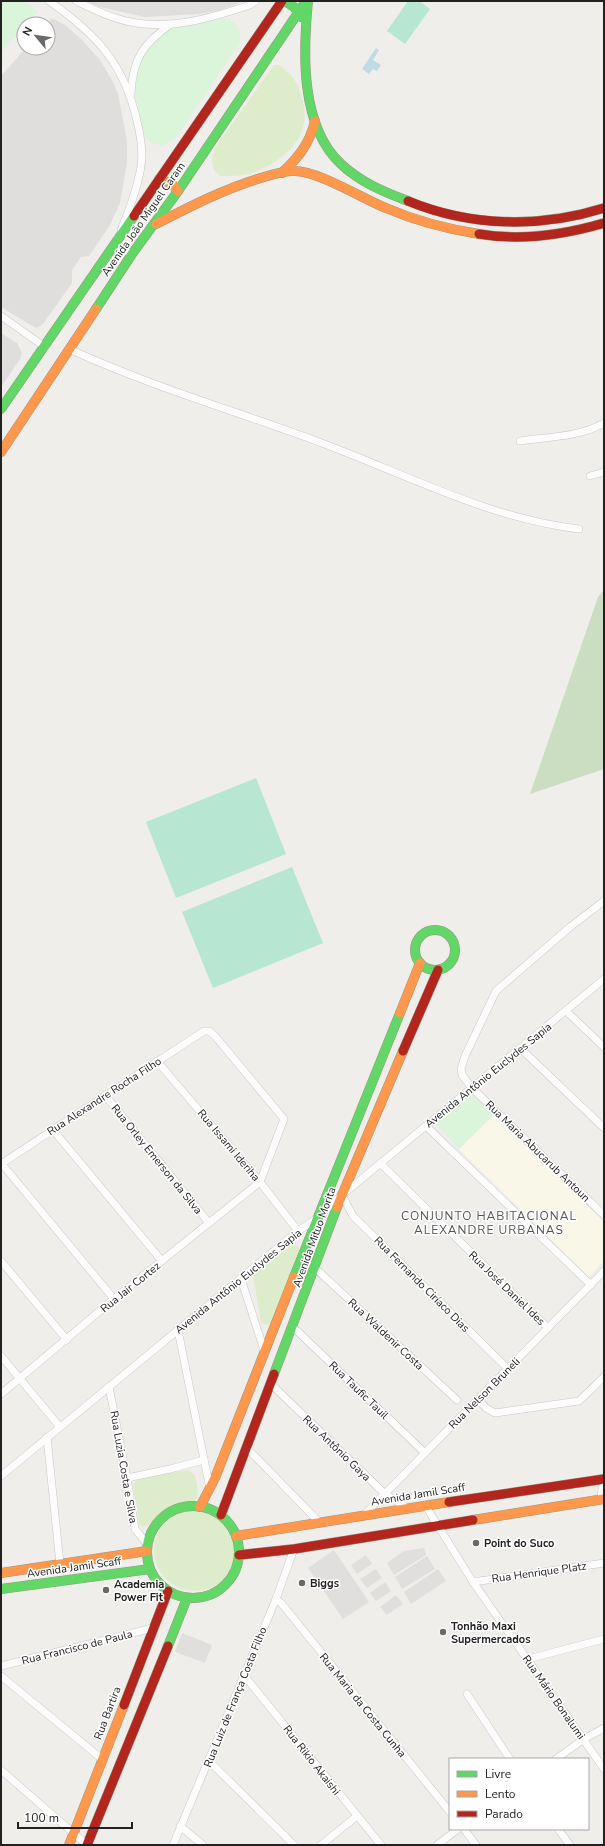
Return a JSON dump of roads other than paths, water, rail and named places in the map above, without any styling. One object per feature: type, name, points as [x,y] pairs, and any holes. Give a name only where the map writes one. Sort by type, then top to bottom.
[{"type":"street","points":[[50,1],[72,17],[105,49],[119,69],[131,96],[142,142],[141,170],[134,196],[116,242],[119,248],[132,254]]},
{"type":"street","points":[[76,1],[97,11],[130,22],[171,24],[204,19],[250,5],[256,1]]},
{"type":"street","name":"Avenida João Miguel Caram","points":[[1,409],[282,1]]},
{"type":"street","points":[[285,1],[294,6],[305,26]]},
{"type":"street","points":[[307,1],[305,26],[307,82],[315,121],[323,142],[334,158],[346,170],[370,185],[399,198],[441,212],[471,219],[502,222],[538,221],[570,217],[604,208]]},
{"type":"street","name":"Avenida João Miguel Caram","points":[[1,452],[132,254],[178,191],[298,12],[307,1]]},
{"type":"street","points":[[131,96],[132,77],[138,57],[144,47],[171,24]]},
{"type":"street","points":[[282,173],[293,164],[306,148],[312,137],[315,121]]},
{"type":"street","points":[[154,225],[229,187],[294,171],[306,173],[411,218],[441,227],[474,234],[498,237],[534,237],[566,233],[604,223]]},
{"type":"street","points":[[159,179],[172,184],[178,191]]},
{"type":"street","points":[[1,316],[45,347]]},
{"type":"street","points":[[69,349],[124,372],[319,442],[469,501],[525,519],[553,526],[579,529]]},
{"type":"street","points":[[520,441],[574,433],[593,428],[604,423]]},
{"type":"street","points":[[590,476],[604,472]]},
{"type":"street","name":"Rua Maria Abucarub Antoun","points":[[604,901],[570,927],[496,991],[465,1056],[461,1069],[462,1076],[472,1088],[604,1215]]},
{"type":"street","points":[[434,930],[444,932],[450,936],[455,945],[454,956],[447,967],[438,970],[428,969],[420,963],[415,954],[416,945],[422,936],[434,930]]},
{"type":"street","name":"Avenida Mituo Morita","points":[[200,1507],[210,1489],[265,1353],[316,1219],[420,963]]},
{"type":"street","name":"Avenida Mituo Morita","points":[[221,1516],[316,1268],[342,1195],[438,970]]},
{"type":"street","name":"Avenida Antônio Euclydes Sapia","points":[[1,1476],[242,1279],[298,1231],[316,1219],[380,1163],[604,979]]},
{"type":"street","points":[[566,1011],[604,1047]]},
{"type":"street","name":"Rua Alexandre Rocha Filho","points":[[1,1164],[157,1061],[201,1033],[209,1031],[215,1036],[284,1119],[260,1182]]},
{"type":"street","points":[[520,1048],[604,1128]]},
{"type":"street","name":"Rua Issami Ideriha","points":[[157,1061],[260,1182],[298,1231]]},
{"type":"street","name":"Rua Orley Emerson da Silva","points":[[105,1096],[209,1223]]},
{"type":"street","points":[[426,1126],[591,1284]]},
{"type":"street","points":[[53,1130],[162,1261]]},
{"type":"street","name":"Rua José Daniel Ides","points":[[380,1163],[548,1328]]},
{"type":"street","points":[[1,1164],[114,1299]]},
{"type":"street","name":"Rua Jair Cortez","points":[[1,1394],[114,1299],[260,1182]]},
{"type":"street","name":"Rua Fernando Ciríaco Dias","points":[[342,1195],[353,1216],[508,1369]]},
{"type":"street","points":[[1,1261],[67,1340]]},
{"type":"street","name":"Rua Waldenir Costa","points":[[316,1268],[457,1400]]},
{"type":"street","name":"Rua Nelson Bruneli","points":[[364,1515],[604,1271]]},
{"type":"street","points":[[242,1279],[265,1353]]},
{"type":"street","name":"Rua Taufic Tauil","points":[[293,1327],[425,1453]]},
{"type":"street","points":[[178,1330],[210,1489]]},
{"type":"street","points":[[1,1356],[60,1427]]},
{"type":"street","points":[[478,1399],[486,1408],[495,1413],[578,1401],[604,1377]]},
{"type":"street","name":"Rua Antônio Gaya","points":[[271,1384],[385,1494],[407,1508]]},
{"type":"street","name":"Rua Luzia Costa e Silva","points":[[109,1387],[127,1478],[135,1529],[147,1548]]},
{"type":"street","points":[[47,1438],[60,1564]]},
{"type":"street","points":[[247,1448],[319,1522]]},
{"type":"street","points":[[127,1478],[170,1470],[204,1460]]},
{"type":"street","name":"Avenida Jamil Scaff","points":[[236,1536],[425,1505],[604,1479]]},
{"type":"street","points":[[239,1555],[294,1549],[603,1500],[602,1488],[604,1486]]},
{"type":"street","name":"Rua Mário Bonalumi","points":[[425,1505],[439,1525],[473,1582],[604,1768]]},
{"type":"street","points":[[184,1507],[200,1507],[211,1510],[221,1516],[230,1525],[236,1536],[239,1555],[235,1570],[227,1583],[216,1592],[202,1598],[187,1598],[168,1591],[157,1581],[150,1569],[147,1548],[158,1523],[170,1512],[184,1507]]},
{"type":"street","name":"Avenida Jamil Scaff","points":[[1,1573],[147,1548]]},
{"type":"street","name":"Rua Luiz de França Costa Filho","points":[[173,1845],[209,1761],[243,1674],[276,1599],[294,1549]]},
{"type":"street","name":"Rua Henrique Platz","points":[[473,1582],[604,1563]]},
{"type":"street","name":"Avenida Jamil Scaff","points":[[1,1589],[150,1569]]},
{"type":"street","name":"Rua Bartira","points":[[69,1845],[168,1591]]},
{"type":"street","points":[[1,1770],[87,1845],[187,1598]]},
{"type":"street","name":"Rua Maria da Costa Cunha","points":[[276,1599],[282,1604],[449,1811]]},
{"type":"street","name":"Rua Francisco de Paula","points":[[1,1666],[153,1628]]},
{"type":"street","points":[[528,1659],[604,1639]]},
{"type":"street","name":"Rua Rikio Akaishi","points":[[243,1674],[381,1845]]},
{"type":"street","points":[[1,1676],[102,1759]]},
{"type":"street","points":[[467,1694],[509,1758]]},
{"type":"street","points":[[557,1758],[584,1739],[604,1728]]},
{"type":"street","points":[[209,1761],[294,1845]]},
{"type":"street","points":[[321,1845],[357,1816]]},
{"type":"street","points":[[180,1826],[203,1845]]},
{"type":"street","points":[[437,1845],[457,1830]]},
{"type":"street","points":[[465,1830],[476,1845]]},
{"type":"street","points":[[559,1830],[570,1845]]},
{"type":"water","points":[[376,48],[379,50],[373,60],[381,65],[377,71],[373,69],[369,74],[362,69]]},
{"type":"place","name":"Point do Suco","points":[[476,1543]]},
{"type":"place","name":"Biggs","points":[[302,1583]]},
{"type":"place","name":"Academia Power Fit","points":[[106,1590]]},
{"type":"place","name":"Tonhão Maxi Supermercados","points":[[443,1632]]},
{"type":"district","name":"CONJUNTO HABITACIONAL ALEXANDRE URBANAS","points":[[489,1223]]}]
